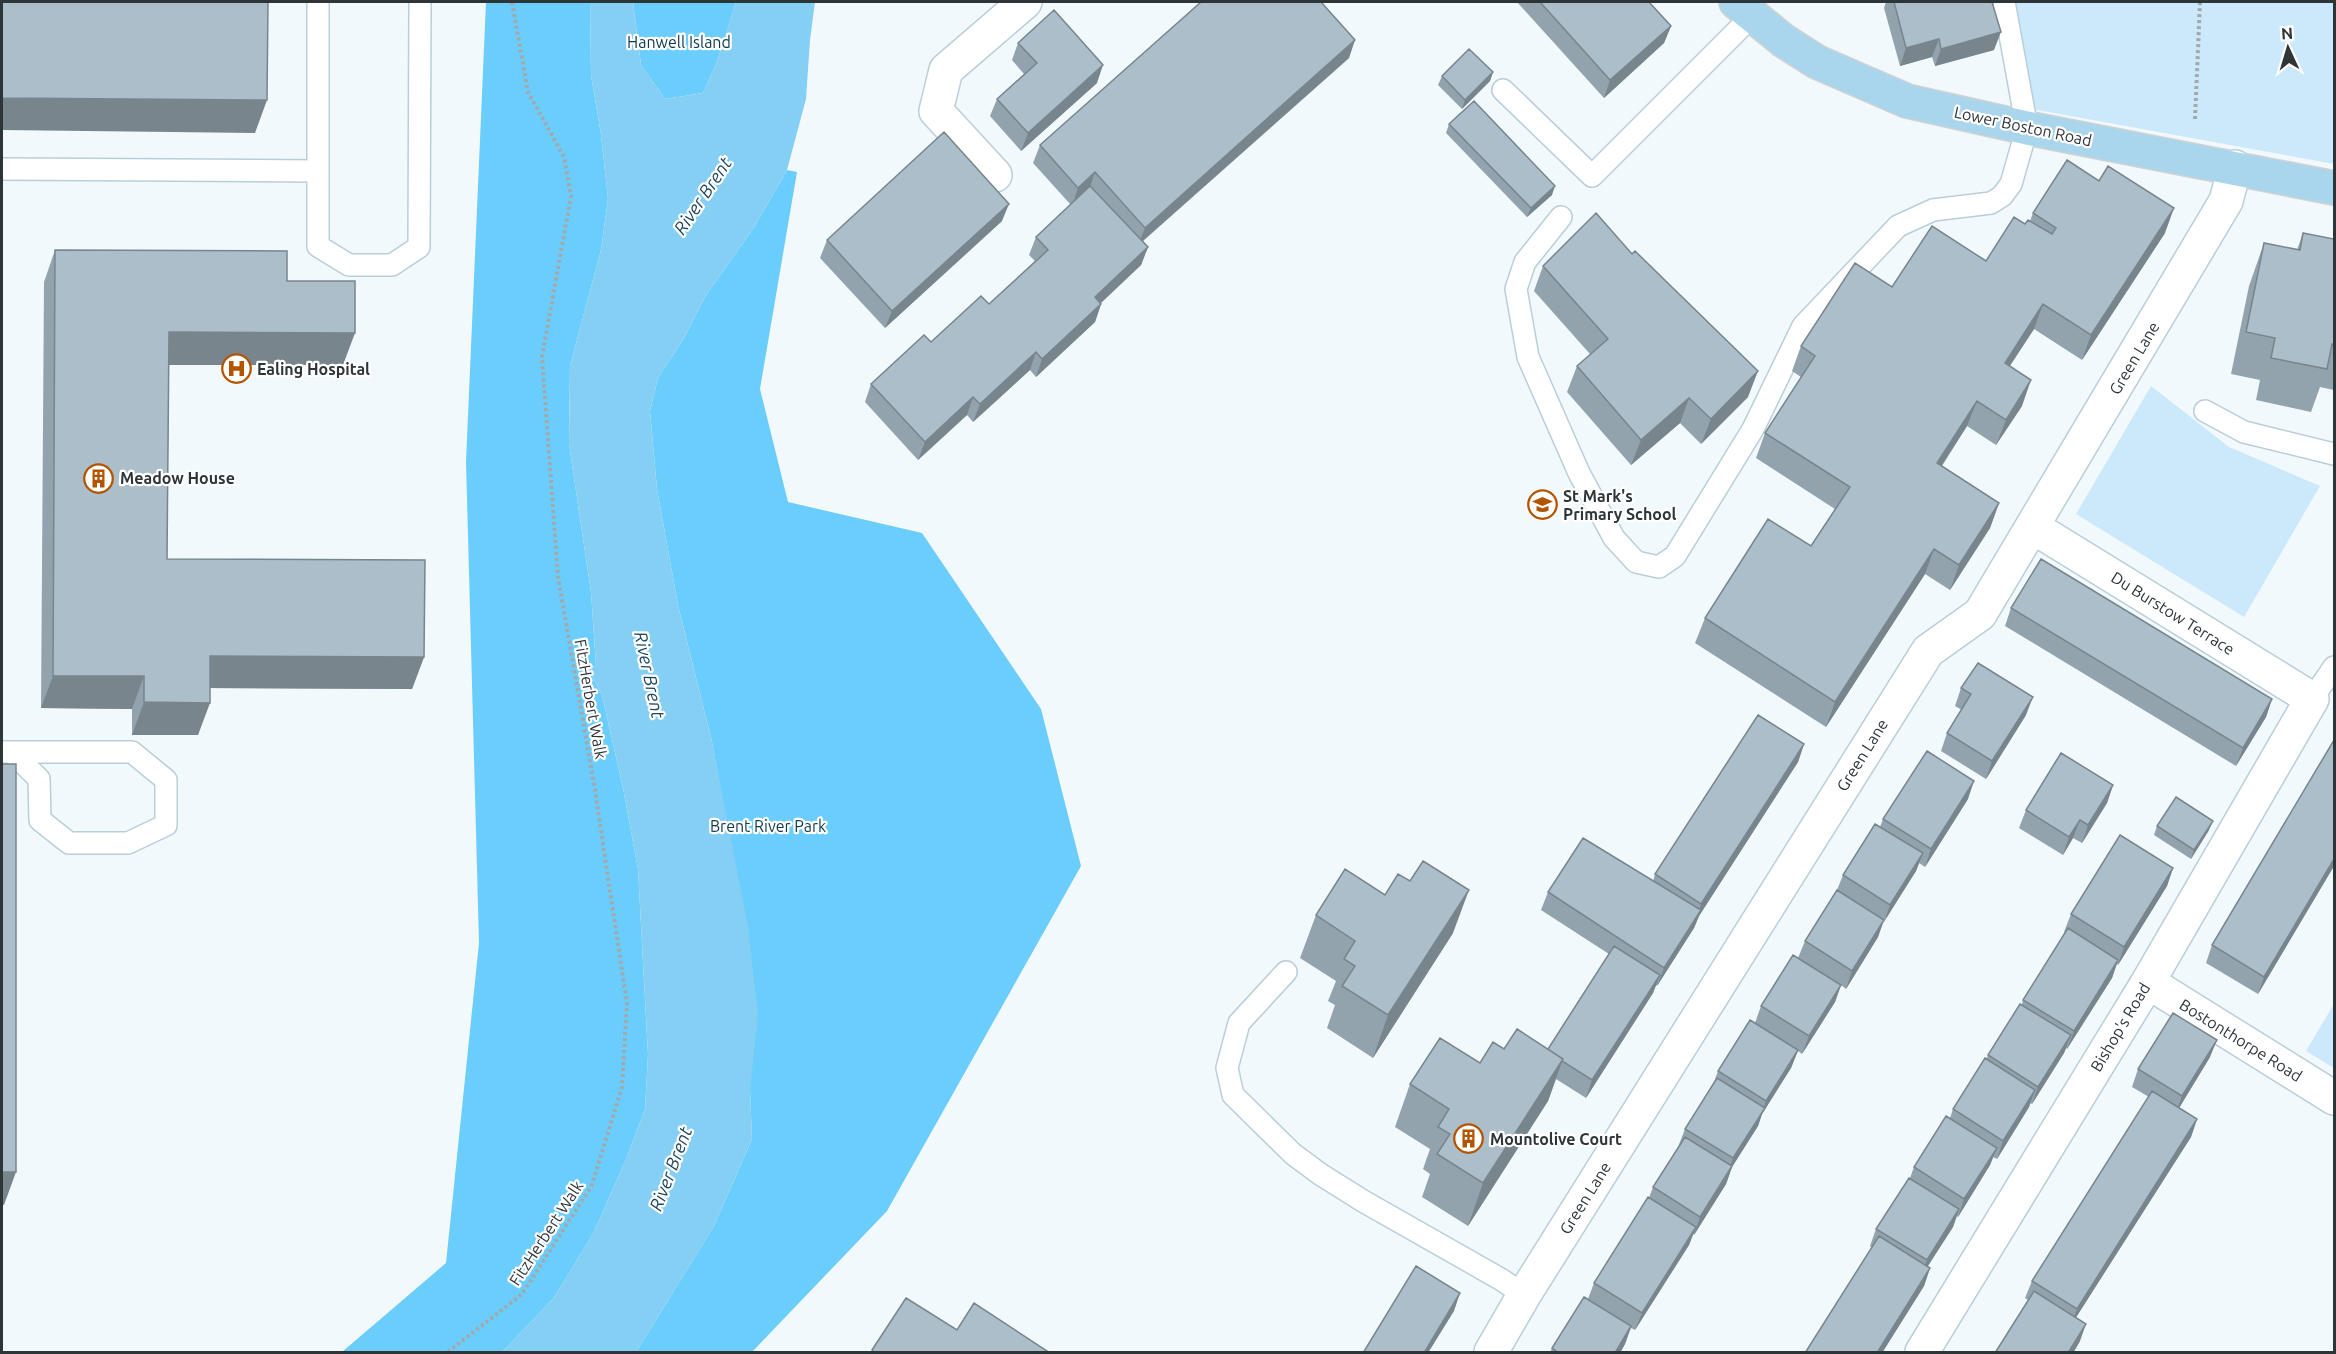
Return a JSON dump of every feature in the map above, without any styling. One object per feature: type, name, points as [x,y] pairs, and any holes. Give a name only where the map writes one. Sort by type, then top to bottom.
[{"type":"main road","name":"Lower Boston Road","points":[[1751,6],[1784,41],[1817,62],[1907,100],[2027,128],[2334,188]]},
{"type":"street","points":[[995,175],[936,111],[946,70],[1024,2]]},
{"type":"street","name":"Green Lane","points":[[1491,1353],[1524,1295],[1928,651],[1980,614],[2226,201],[2235,167]]},
{"type":"street","name":"Du Burstow Terrace","points":[[2033,527],[2312,699]]},
{"type":"street","name":"Bishop's Road","points":[[1922,1353],[2148,982],[2312,699]]},
{"type":"street","name":"Bostonthorpe Road","points":[[2148,982],[2334,1098]]},
{"type":"lane","points":[[318,2],[318,246],[349,265],[392,266],[419,248],[420,2]]},
{"type":"lane","points":[[1561,217],[1525,262],[1516,289],[1528,357],[1579,473],[1614,538],[1636,562],[1659,567],[1675,556],[1752,429],[1803,326],[1898,226],[1933,210],[1990,203],[2002,196],[2011,184],[2027,128],[2004,2]]},
{"type":"lane","points":[[1503,90],[1592,176],[1751,6]]},
{"type":"lane","points":[[2,169],[318,171]]},
{"type":"lane","points":[[2205,411],[2244,432],[2334,454]]},
{"type":"lane","points":[[2312,699],[2334,667]]},
{"type":"lane","points":[[7,752],[132,752],[166,780],[166,825],[128,843],[69,843],[40,820],[39,779],[7,752]]},
{"type":"lane","points":[[1286,972],[1239,1023],[1227,1068],[1233,1095],[1293,1154],[1320,1174],[1524,1295]]},
{"type":"path","name":"FitzHerbert Walk","points":[[448,1353],[522,1294],[592,1185],[622,1087],[627,1004],[595,790],[558,577],[542,357],[571,196],[564,157],[528,92],[512,2]]},
{"type":"path","points":[[2195,121],[2200,2]]},
{"type":"shaded area","points":[[2011,2],[2334,2],[2334,164],[2027,108]]},
{"type":"shaded area","points":[[2151,386],[2229,447],[2320,486],[2244,617],[2076,514]]},
{"type":"shaded area","points":[[2334,1004],[2334,1068],[2306,1051]]},
{"type":"green space","points":[[486,2],[590,2],[591,75],[601,134],[608,199],[601,250],[570,366],[569,444],[591,592],[596,665],[589,670],[602,695],[638,869],[648,1055],[645,1109],[627,1157],[593,1234],[553,1299],[502,1352],[342,1352],[446,1263],[479,943],[466,462]]},
{"type":"green space","name":"Hanwell Island","points":[[633,2],[736,2],[717,62],[703,93],[665,99],[641,65]]},
{"type":"green space","name":"Brent River Park","points":[[787,170],[797,172],[760,389],[788,502],[922,533],[1041,709],[1081,866],[887,1211],[752,1352],[636,1352],[714,1226],[752,1139],[750,1090],[726,819],[712,742],[678,605],[657,489],[650,411],[658,378],[684,338],[706,295],[753,229]]},
{"type":"water","name":"River Brent","points":[[590,2],[633,2],[641,65],[665,99],[703,93],[717,62],[736,2],[815,2],[806,99],[787,170],[753,229],[706,295],[684,338],[658,378],[650,411],[657,489],[678,605],[712,742],[748,927],[758,1015],[750,1090],[752,1139],[714,1226],[636,1352],[502,1352],[553,1299],[593,1234],[627,1157],[645,1109],[648,1055],[638,869],[602,695],[589,670],[596,665],[591,592],[569,444],[570,366],[601,250],[608,199],[601,134],[591,75]]},
{"type":"building","points":[[2,2],[268,2],[267,100],[2,98]]},
{"type":"building","points":[[1201,2],[1321,2],[1355,40],[1145,228],[1095,172],[1078,188],[1040,145]]},
{"type":"building","points":[[1540,2],[1649,2],[1671,26],[1610,80]]},
{"type":"building","points":[[1894,2],[1992,2],[2001,32],[1941,49],[1939,39],[1906,48]]},
{"type":"building","points":[[1054,10],[1103,65],[1028,133],[997,99],[1037,63],[1018,43]]},
{"type":"building","points":[[1469,49],[1493,72],[1465,100],[1442,76]]},
{"type":"building","points":[[1474,101],[1555,186],[1531,208],[1449,124]]},
{"type":"building","points":[[944,132],[1009,204],[892,311],[827,240]]},
{"type":"building","points":[[2067,160],[2099,181],[2108,166],[2174,208],[2091,335],[2043,304],[2005,363],[2031,380],[2006,420],[1977,401],[1937,463],[1999,503],[1959,565],[1934,549],[1835,702],[1705,618],[1768,519],[1811,546],[1850,487],[1765,433],[1815,356],[1801,346],[1855,263],[1892,287],[1932,226],[1986,261],[2014,217],[2025,224],[2028,220],[2052,234],[2056,228],[2033,213]]},
{"type":"building","points":[[1090,186],[1148,247],[1095,297],[1101,304],[1042,359],[1036,352],[980,404],[973,397],[925,442],[871,384],[924,335],[931,342],[981,296],[989,304],[1048,250],[1036,237]]},
{"type":"building","points":[[1596,213],[1632,254],[1635,251],[1758,371],[1711,419],[1689,398],[1641,440],[1577,366],[1608,339],[1543,266]]},
{"type":"building","points":[[2303,233],[2334,239],[2334,345],[2332,344],[2327,369],[2271,358],[2275,338],[2246,332],[2264,243],[2300,250]]},
{"type":"building","name":"Meadow House","points":[[55,250],[287,251],[287,281],[355,281],[355,333],[169,332],[167,559],[425,560],[424,657],[210,656],[210,703],[144,702],[144,676],[53,676]]},
{"type":"building","points":[[2041,559],[2272,699],[2243,748],[2011,608]]},
{"type":"building","points":[[1978,663],[2033,697],[1992,761],[1947,733],[1971,694],[1961,688]]},
{"type":"building","points":[[1758,715],[1804,744],[1701,904],[1655,874]]},
{"type":"building","points":[[2334,740],[2334,859],[2264,977],[2212,945]]},
{"type":"building","points":[[1927,751],[1974,781],[1931,849],[1883,819]]},
{"type":"building","points":[[2061,753],[2113,785],[2088,825],[2080,820],[2069,837],[2026,810]]},
{"type":"building","points":[[2,764],[16,764],[16,1172],[2,1172]]},
{"type":"building","points":[[2176,797],[2213,821],[2194,850],[2157,826]]},
{"type":"building","points":[[1875,824],[1923,853],[1890,905],[1843,875]]},
{"type":"building","points":[[2120,835],[2173,868],[2124,947],[2071,914]]},
{"type":"building","points":[[1583,838],[1701,910],[1664,968],[1548,892]]},
{"type":"building","points":[[1423,861],[1469,890],[1388,1015],[1342,986],[1355,966],[1344,959],[1355,941],[1316,915],[1345,869],[1385,895],[1398,874],[1410,881]]},
{"type":"building","points":[[1837,890],[1884,920],[1852,971],[1805,941]]},
{"type":"building","points":[[2068,928],[2118,960],[2074,1031],[2023,1000]]},
{"type":"building","points":[[1614,946],[1660,975],[1592,1080],[1548,1049]]},
{"type":"building","points":[[1793,955],[1841,985],[1809,1036],[1761,1006]]},
{"type":"building","points":[[2020,1004],[2071,1035],[2038,1087],[1988,1055]]},
{"type":"building","points":[[2173,1013],[2217,1040],[2182,1096],[2138,1069]]},
{"type":"building","points":[[1750,1020],[1798,1050],[1766,1101],[1718,1071]]},
{"type":"building","points":[[1517,1029],[1563,1059],[1483,1183],[1437,1154],[1450,1134],[1438,1127],[1449,1109],[1410,1084],[1440,1038],[1480,1063],[1493,1042],[1504,1049]]},
{"type":"building","points":[[1985,1058],[2035,1090],[2003,1141],[1953,1109]]},
{"type":"building","points":[[1717,1078],[1765,1108],[1733,1158],[1685,1129]]},
{"type":"building","points":[[2152,1091],[2197,1119],[2077,1309],[2032,1281]]},
{"type":"building","points":[[1946,1116],[1997,1148],[1964,1199],[1914,1167]]},
{"type":"building","points":[[1685,1137],[1732,1166],[1700,1217],[1653,1187]]},
{"type":"building","points":[[1909,1178],[1959,1209],[1927,1260],[1876,1229]]},
{"type":"building","points":[[1648,1197],[1696,1227],[1642,1313],[1594,1283]]},
{"type":"building","points":[[1879,1236],[1930,1268],[1877,1353],[1805,1353]]},
{"type":"building","points":[[1416,1266],[1460,1293],[1424,1353],[1363,1353]]},
{"type":"building","points":[[2034,1291],[2086,1324],[2068,1353],[1995,1353]]},
{"type":"building","points":[[1584,1297],[1631,1326],[1615,1353],[1559,1353],[1552,1348]]},
{"type":"building","points":[[906,1298],[957,1330],[974,1303],[1050,1353],[875,1353],[872,1350]]},
{"type":"place","name":"Ealing Hospital","points":[[236,369]]},
{"type":"place","name":"Meadow House","points":[[99,478]]},
{"type":"place","name":"St Mark's Primary School","points":[[1542,505]]},
{"type":"place","name":"Mountolive Court","points":[[1469,1139]]}]
